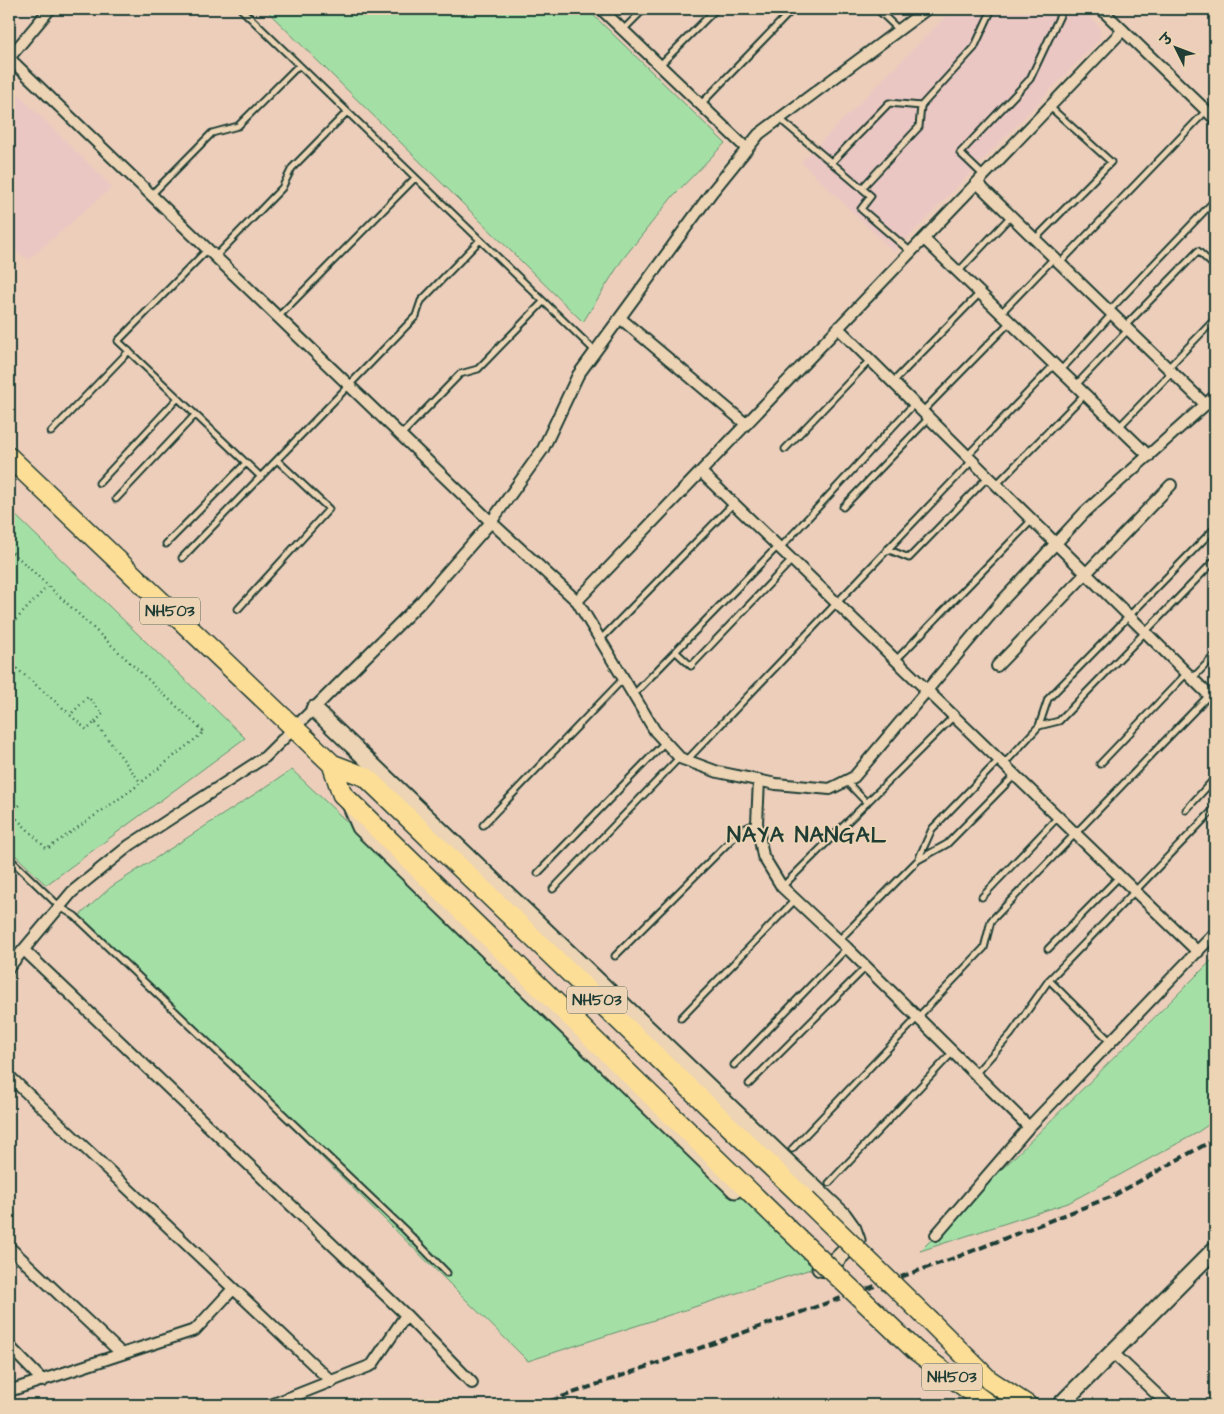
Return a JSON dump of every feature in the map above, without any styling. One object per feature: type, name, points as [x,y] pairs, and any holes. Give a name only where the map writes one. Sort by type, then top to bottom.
[{"type":"highway","name":"NH503","points":[[9,457],[294,730],[332,764],[366,777],[806,1200],[989,1380],[1027,1405]]},
{"type":"highway","name":"NH503","points":[[332,764],[342,794],[349,801],[915,1350],[989,1405]]},
{"type":"street","points":[[50,9],[9,58],[491,522],[577,601],[656,731],[665,742],[683,759],[718,772],[759,780],[830,789],[854,776],[1003,600],[1085,512],[1215,396]]},
{"type":"street","points":[[602,9],[746,149]]},
{"type":"street","points":[[9,967],[72,892],[130,845],[265,757],[420,603],[491,522],[543,449],[578,375],[712,192],[746,149],[759,134],[927,9]]},
{"type":"street","points":[[1101,9],[1215,119]]},
{"type":"street","points":[[577,601],[1123,30]]},
{"type":"street","points":[[980,180],[1011,216],[1206,405]]},
{"type":"street","points":[[924,239],[1150,456]]},
{"type":"street","points":[[620,318],[746,424]]},
{"type":"street","points":[[838,328],[1128,616],[1190,676],[1213,695]]},
{"type":"street","points":[[701,472],[1198,952]]},
{"type":"street","points":[[997,666],[1171,485]]},
{"type":"street","points":[[314,709],[843,1215],[858,1240],[827,1269],[815,1267],[367,834],[360,827],[349,801]]},
{"type":"street","points":[[759,780],[757,823],[763,856],[782,887],[843,944],[1029,1127]]},
{"type":"street","points":[[370,781],[395,786]]},
{"type":"street","points":[[936,1235],[1029,1127],[1215,933]]},
{"type":"street","points":[[24,950],[406,1315],[472,1383]]},
{"type":"street","points":[[9,1076],[332,1382]]},
{"type":"street","points":[[9,1247],[121,1353]]},
{"type":"street","points":[[1060,1405],[1215,1249]]},
{"type":"street","points":[[9,1391],[195,1330],[233,1289]]},
{"type":"street","points":[[271,1405],[372,1365],[406,1315]]},
{"type":"street","points":[[9,1346],[43,1381]]},
{"type":"street","points":[[1113,1353],[1168,1405]]},
{"type":"lane","points":[[241,9],[595,352]]},
{"type":"lane","points":[[623,30],[644,9]]},
{"type":"lane","points":[[660,66],[716,9]]},
{"type":"lane","points":[[700,104],[793,9]]},
{"type":"lane","points":[[877,9],[898,30]]},
{"type":"lane","points":[[862,188],[919,127],[921,106],[974,48],[992,9]]},
{"type":"lane","points":[[980,180],[960,153],[1030,79],[1063,9]]},
{"type":"lane","points":[[151,195],[212,133],[238,126],[299,65]]},
{"type":"lane","points":[[832,162],[889,103],[921,106]]},
{"type":"lane","points":[[1035,239],[1111,162],[1050,107]]},
{"type":"lane","points":[[1001,313],[1057,260],[1206,111]]},
{"type":"lane","points":[[261,477],[118,341],[282,188],[292,168],[347,112]]},
{"type":"lane","points":[[780,118],[871,196],[861,210],[911,252]]},
{"type":"lane","points":[[278,317],[416,178]]},
{"type":"lane","points":[[553,889],[836,603],[969,458],[1111,313],[1215,200]]},
{"type":"lane","points":[[958,272],[1011,216]]},
{"type":"lane","points":[[182,558],[416,316],[421,301],[480,240]]},
{"type":"lane","points":[[1076,385],[1198,251],[1214,264]]},
{"type":"lane","points":[[893,383],[980,293]]},
{"type":"lane","points":[[401,435],[460,374],[478,369],[544,302]]},
{"type":"lane","points":[[1119,427],[1215,318]]},
{"type":"lane","points":[[843,508],[1010,322]]},
{"type":"lane","points":[[51,432],[129,351]]},
{"type":"lane","points":[[785,449],[870,360]]},
{"type":"lane","points":[[996,485],[1085,394]]},
{"type":"lane","points":[[99,483],[178,398]]},
{"type":"lane","points":[[634,694],[779,547],[914,404]]},
{"type":"lane","points":[[116,498],[195,415]]},
{"type":"lane","points":[[238,609],[329,509],[278,460]]},
{"type":"lane","points":[[166,544],[246,463]]},
{"type":"lane","points":[[887,549],[908,558],[988,477]]},
{"type":"lane","points":[[601,639],[734,504]]},
{"type":"lane","points":[[896,660],[1032,520]]},
{"type":"lane","points":[[734,1065],[918,860],[932,829],[1038,726],[1048,699],[1215,528]]},
{"type":"lane","points":[[676,651],[691,666],[792,560]]},
{"type":"lane","points":[[1038,726],[1058,720],[1215,560]]},
{"type":"lane","points":[[1100,764],[1215,654]]},
{"type":"lane","points":[[483,826],[625,678]]},
{"type":"lane","points":[[792,1149],[984,948],[991,921],[1213,695]]},
{"type":"lane","points":[[782,887],[954,716]]},
{"type":"lane","points":[[538,873],[665,742]]},
{"type":"lane","points":[[918,860],[947,844],[1015,775]]},
{"type":"lane","points":[[1186,810],[1215,778]]},
{"type":"lane","points":[[846,781],[867,803]]},
{"type":"lane","points":[[975,1074],[1012,1034],[1049,980],[1215,808]]},
{"type":"lane","points":[[982,897],[1058,817]]},
{"type":"lane","points":[[616,956],[741,830],[757,823]]},
{"type":"lane","points":[[9,858],[60,907],[75,916],[397,1222],[447,1273]]},
{"type":"lane","points":[[1048,949],[1120,876]]},
{"type":"lane","points":[[681,1018],[795,900]]},
{"type":"lane","points":[[748,1084],[866,967]]},
{"type":"lane","points":[[1049,980],[1111,1042]]},
{"type":"lane","points":[[829,1183],[952,1053]]},
{"type":"path","points":[[9,549],[47,587],[204,732],[141,783],[47,849],[11,813],[22,803]]},
{"type":"path","points":[[9,627],[47,587]]},
{"type":"path","points":[[9,662],[87,730],[103,714],[88,697],[70,715]]},
{"type":"path","points":[[95,722],[141,783]]},
{"type":"path","points":[[9,804],[14,810]]},
{"type":"shaded area","points":[[953,9],[1081,9],[1100,27],[1100,39],[894,252],[801,162]]},
{"type":"shaded area","points":[[9,85],[112,187],[29,259],[9,248]]},
{"type":"green space","points":[[265,9],[587,9],[725,143],[673,196],[622,260],[583,322]]},
{"type":"green space","points":[[9,509],[245,738],[46,885],[9,849]]},
{"type":"green space","points":[[292,770],[820,1266],[528,1361],[78,917],[111,887]]},
{"type":"green space","points":[[1215,957],[1215,1120],[1195,1134],[1068,1203],[920,1251]]},
{"type":"railway","points":[[539,1405],[957,1257],[1113,1196],[1215,1139]]},
{"type":"district","name":"NAYA NANGAL","points":[[807,835]]}]
